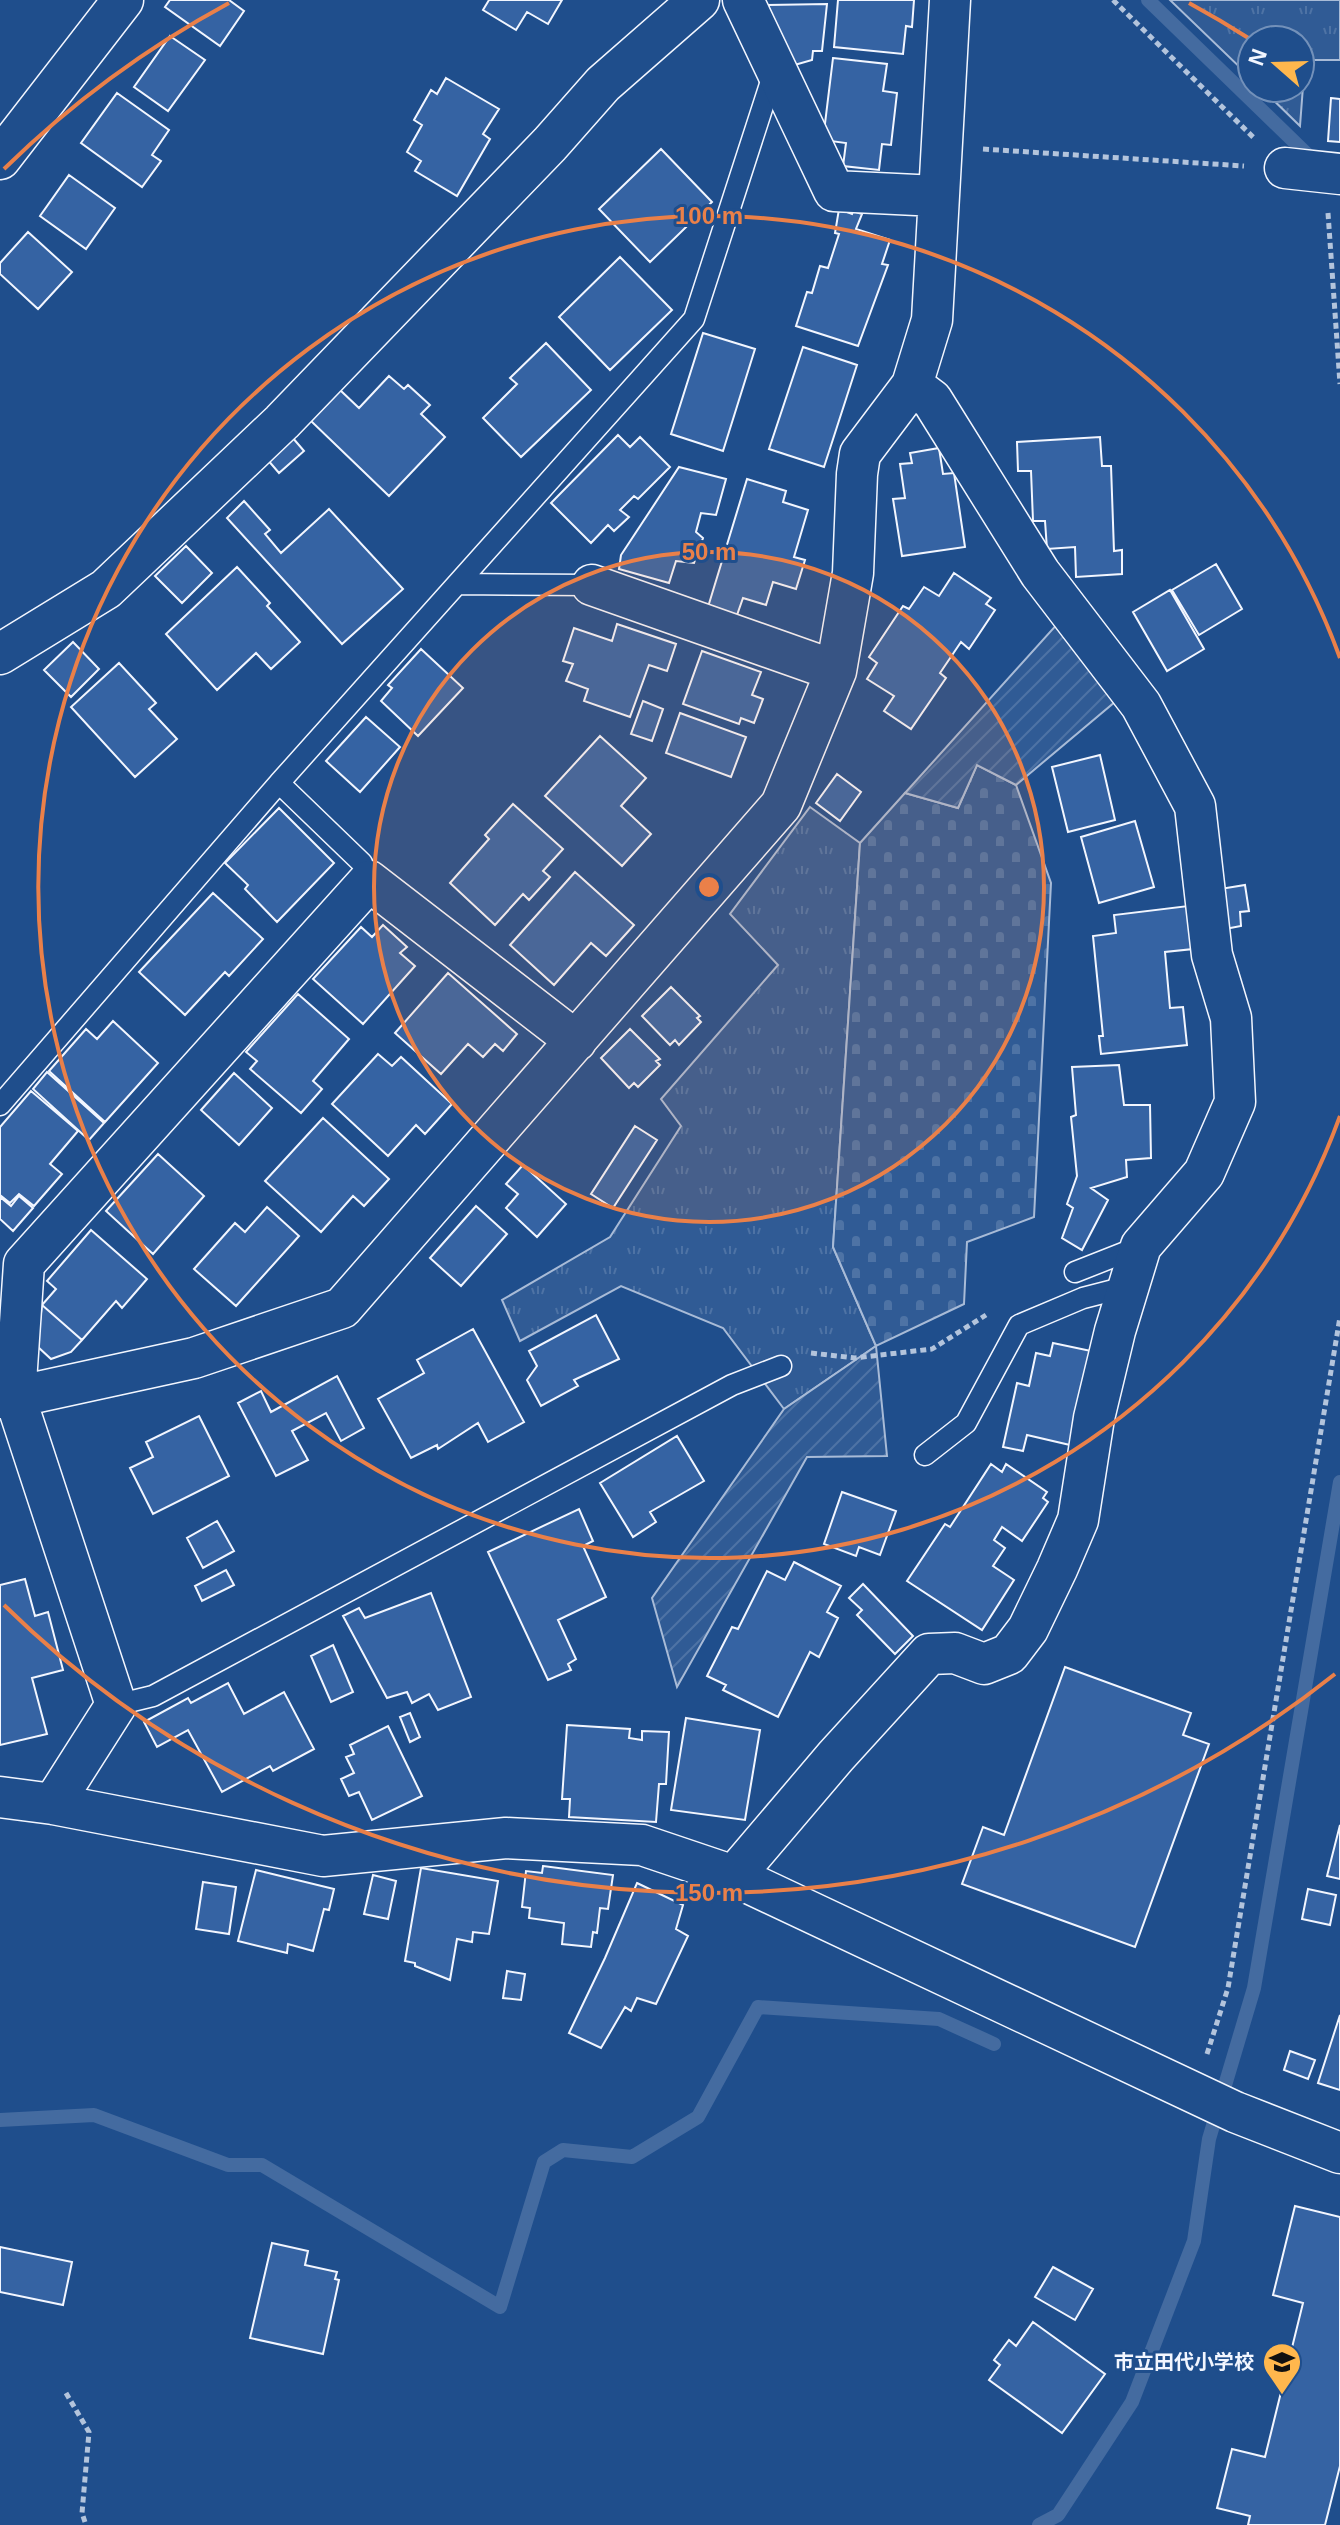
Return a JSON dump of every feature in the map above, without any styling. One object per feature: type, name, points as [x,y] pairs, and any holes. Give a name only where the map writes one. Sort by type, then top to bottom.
[{"type":"street","points":[[0,159],[123,0]]},
{"type":"street","points":[[0,654],[106,589],[282,422],[539,155],[603,84],[699,0]]},
{"type":"street","points":[[743,0],[834,191],[937,196]]},
{"type":"street","points":[[7,1398],[194,1358],[342,1308],[781,805],[836,671],[853,573],[860,454],[912,385],[932,320],[950,0]]},
{"type":"street","points":[[1285,168],[1340,174]]},
{"type":"street","points":[[734,1876],[836,1756],[929,1654],[955,1653],[984,1664],[1009,1654],[1028,1629],[1078,1520],[1094,1418],[1141,1246],[1204,1173],[1235,1102],[1231,1018],[1212,955],[1195,806],[1141,705],[1040,573],[932,400],[912,385]]},
{"type":"street","points":[[592,585],[836,671]]},
{"type":"street","points":[[53,1804],[116,1705],[7,1398],[24,1264],[369,881],[576,1041]]},
{"type":"street","points":[[0,1797],[53,1804],[323,1856],[506,1838],[642,1845],[734,1876],[1235,2112],[1340,2153]]},
{"type":"lane","points":[[0,1105],[279,783],[694,319],[775,68]]},
{"type":"lane","points":[[457,584],[592,585]]},
{"type":"lane","points":[[279,783],[362,863],[369,881]]},
{"type":"lane","points":[[1075,1272],[1141,1246]]},
{"type":"lane","points":[[925,1455],[966,1423],[1019,1325],[1083,1298],[1114,1290],[1128,1291]]},
{"type":"lane","points":[[116,1705],[153,1696],[732,1385],[781,1366]]},
{"type":"path","points":[[942,146],[1285,168]]},
{"type":"path","points":[[781,1366],[812,1352],[855,1358],[932,1349],[987,1315]]},
{"type":"path","points":[[1194,2093],[1228,1988],[1340,1317]]},
{"type":"path","points":[[66,2393],[89,2432],[82,2513],[86,2525]]},
{"type":"green space","points":[[1170,0],[1340,0],[1340,60],[1316,60],[1316,24],[1236,24],[1236,64]]},
{"type":"green space","points":[[1277,104],[1302,104],[1300,126]]},
{"type":"green space","points":[[1059,622],[1116,701],[1016,785],[977,765],[958,808],[905,793]]},
{"type":"green space","points":[[977,765],[1016,785],[1051,883],[1034,1217],[967,1242],[964,1304],[876,1346],[833,1247],[860,843],[905,793],[958,808]]},
{"type":"green space","points":[[810,807],[860,843],[833,1247],[876,1346],[784,1409],[723,1328],[621,1286],[520,1341],[502,1300],[610,1237],[681,1126],[661,1099],[778,965],[730,914]]},
{"type":"green space","points":[[876,1346],[887,1456],[807,1457],[677,1687],[652,1598],[784,1409]]},
{"type":"building","points":[[170,0],[229,0],[244,11],[220,46],[165,7]]},
{"type":"building","points":[[489,0],[562,0],[548,24],[527,12],[516,30],[483,10]]},
{"type":"building","points":[[838,0],[914,0],[912,27],[906,26],[903,54],[834,47]]},
{"type":"building","points":[[827,4],[822,51],[813,51],[812,60],[791,66],[768,5]]},
{"type":"building","points":[[170,36],[205,60],[168,111],[134,87]]},
{"type":"building","points":[[833,58],[887,64],[883,91],[897,93],[891,145],[882,144],[879,170],[843,166],[846,143],[823,140]]},
{"type":"building","points":[[446,78],[499,109],[483,134],[490,139],[457,196],[415,171],[421,161],[407,152],[422,125],[414,120],[431,90],[437,94]]},
{"type":"building","points":[[117,93],[169,130],[152,155],[161,161],[142,187],[81,143]]},
{"type":"building","points":[[1331,98],[1340,99],[1340,142],[1328,141]]},
{"type":"building","points":[[661,149],[712,202],[650,262],[599,209]]},
{"type":"building","points":[[69,175],[115,208],[86,249],[40,216]]},
{"type":"building","points":[[839,209],[862,214],[856,229],[890,240],[882,264],[888,265],[858,346],[796,326],[807,292],[812,293],[820,266],[828,268],[839,234],[835,233]]},
{"type":"building","points":[[28,232],[72,272],[38,309],[0,274],[0,263]]},
{"type":"building","points":[[620,257],[672,310],[610,370],[559,317]]},
{"type":"building","points":[[703,333],[755,349],[723,451],[671,434]]},
{"type":"building","points":[[546,343],[591,390],[521,457],[483,418],[517,384],[510,378]]},
{"type":"building","points":[[803,347],[857,365],[824,467],[769,449]]},
{"type":"building","points":[[389,376],[404,389],[408,385],[430,405],[421,414],[445,437],[389,496],[311,421],[340,390],[359,408]]},
{"type":"building","points":[[618,435],[630,447],[640,437],[670,467],[638,499],[634,496],[620,510],[629,517],[614,531],[608,525],[591,543],[551,503]]},
{"type":"building","points":[[292,437],[304,451],[279,473],[267,459]]},
{"type":"building","points":[[1100,437],[1102,466],[1111,466],[1114,551],[1122,550],[1122,574],[1076,577],[1075,547],[1047,549],[1045,521],[1033,521],[1031,471],[1018,471],[1017,442]]},
{"type":"building","points":[[939,448],[943,474],[954,473],[965,547],[902,556],[893,499],[905,498],[900,464],[912,463],[910,453]]},
{"type":"building","points":[[679,467],[726,479],[716,515],[701,513],[696,532],[703,538],[694,563],[676,561],[669,583],[619,569],[621,555]]},
{"type":"building","points":[[747,479],[786,491],[783,502],[808,510],[794,557],[805,560],[796,589],[773,582],[766,605],[743,598],[737,615],[708,607]]},
{"type":"building","points":[[244,501],[270,530],[265,534],[281,553],[329,509],[403,589],[342,644],[227,518]]},
{"type":"building","points":[[186,546],[212,573],[182,603],[155,576]]},
{"type":"building","points":[[1216,564],[1242,609],[1199,635],[1172,590]]},
{"type":"building","points":[[237,567],[300,642],[271,669],[256,653],[217,690],[166,634]]},
{"type":"building","points":[[954,573],[991,598],[986,604],[995,610],[969,649],[961,642],[940,673],[946,678],[911,729],[884,711],[894,696],[867,679],[877,663],[869,657],[903,606],[909,609],[924,587],[939,596]]},
{"type":"building","points":[[1170,590],[1204,649],[1167,671],[1133,612]]},
{"type":"building","points":[[617,624],[676,644],[667,671],[649,665],[630,717],[584,701],[588,689],[566,681],[573,664],[563,661],[574,628],[612,641]]},
{"type":"building","points":[[73,642],[99,669],[71,697],[44,670]]},
{"type":"building","points":[[421,649],[463,688],[418,736],[381,701],[392,688],[388,685]]},
{"type":"building","points":[[702,651],[761,672],[752,695],[763,699],[754,723],[741,718],[739,724],[683,704]]},
{"type":"building","points":[[119,663],[156,703],[149,709],[177,739],[135,777],[71,707]]},
{"type":"building","points":[[643,701],[663,709],[652,741],[631,734]]},
{"type":"building","points":[[680,713],[746,737],[731,777],[666,753]]},
{"type":"building","points":[[366,717],[400,747],[360,792],[326,761]]},
{"type":"building","points":[[600,736],[646,778],[621,806],[651,834],[622,866],[545,796]]},
{"type":"building","points":[[1100,755],[1115,820],[1068,832],[1052,767]]},
{"type":"building","points":[[837,774],[861,792],[840,821],[816,803]]},
{"type":"building","points":[[513,804],[563,849],[543,871],[550,877],[529,900],[523,894],[495,925],[450,883],[489,839],[485,835]]},
{"type":"building","points":[[279,808],[334,863],[277,922],[245,889],[248,885],[225,863]]},
{"type":"building","points":[[1135,821],[1154,887],[1099,903],[1081,837]]},
{"type":"building","points":[[575,872],[634,925],[606,956],[591,943],[554,985],[510,945]]},
{"type":"building","points":[[1245,885],[1249,911],[1240,912],[1241,926],[1225,929],[1220,889]]},
{"type":"building","points":[[213,893],[263,939],[229,976],[225,972],[185,1015],[139,972]]},
{"type":"building","points":[[1188,906],[1193,949],[1165,952],[1170,1008],[1183,1007],[1187,1045],[1101,1054],[1099,1036],[1103,1036],[1093,936],[1116,933],[1114,915]]},
{"type":"building","points":[[383,925],[407,947],[400,953],[415,966],[363,1024],[313,979],[361,927],[372,937]]},
{"type":"building","points":[[448,973],[517,1034],[503,1051],[495,1044],[483,1057],[468,1044],[441,1074],[395,1033]]},
{"type":"building","points":[[671,987],[700,1016],[697,1018],[701,1022],[679,1045],[675,1040],[670,1045],[642,1016]]},
{"type":"building","points":[[298,994],[349,1039],[313,1081],[322,1089],[301,1113],[250,1069],[257,1061],[246,1052]]},
{"type":"building","points":[[113,1021],[158,1063],[105,1122],[49,1071],[86,1029],[97,1039]]},
{"type":"building","points":[[630,1029],[660,1059],[656,1061],[660,1065],[638,1087],[634,1083],[629,1088],[601,1058]]},
{"type":"building","points":[[378,1054],[392,1066],[401,1057],[452,1104],[425,1134],[416,1125],[388,1156],[332,1104]]},
{"type":"building","points":[[1119,1065],[1124,1105],[1150,1105],[1151,1158],[1126,1160],[1127,1177],[1091,1188],[1108,1200],[1082,1250],[1062,1238],[1073,1208],[1067,1204],[1077,1176],[1071,1117],[1076,1115],[1072,1067]]},
{"type":"building","points":[[47,1072],[104,1123],[89,1140],[33,1089]]},
{"type":"building","points":[[234,1073],[272,1108],[239,1145],[201,1110]]},
{"type":"building","points":[[31,1091],[78,1131],[50,1164],[62,1174],[34,1206],[19,1194],[10,1203],[0,1195],[0,1127]]},
{"type":"building","points":[[323,1118],[389,1179],[364,1206],[353,1196],[321,1232],[265,1181]]},
{"type":"building","points":[[635,1126],[657,1140],[613,1208],[591,1194]]},
{"type":"building","points":[[158,1154],[204,1196],[153,1254],[106,1211]]},
{"type":"building","points":[[523,1165],[566,1204],[537,1237],[506,1208],[518,1194],[506,1184]]},
{"type":"building","points":[[19,1196],[33,1208],[13,1231],[0,1219],[0,1197],[11,1206]]},
{"type":"building","points":[[476,1206],[507,1234],[461,1286],[430,1258]]},
{"type":"building","points":[[267,1207],[299,1236],[236,1306],[194,1269],[235,1223],[245,1232]]},
{"type":"building","points":[[91,1230],[147,1279],[122,1308],[116,1301],[82,1340],[42,1305],[56,1289],[47,1281]]},
{"type":"building","points":[[42,1305],[82,1340],[71,1352],[51,1359],[37,1346]]},
{"type":"building","points":[[596,1315],[619,1359],[574,1380],[578,1386],[541,1406],[527,1380],[537,1366],[529,1351]]},
{"type":"building","points":[[473,1329],[524,1422],[488,1442],[478,1423],[438,1449],[437,1445],[411,1458],[378,1399],[424,1373],[417,1360]]},
{"type":"building","points":[[1053,1343],[1091,1351],[1070,1445],[1027,1435],[1023,1451],[1003,1447],[1017,1383],[1029,1386],[1036,1353],[1050,1356]]},
{"type":"building","points":[[337,1376],[364,1428],[341,1441],[326,1413],[292,1431],[308,1460],[276,1476],[238,1403],[261,1391],[271,1412]]},
{"type":"building","points":[[199,1416],[229,1476],[153,1514],[130,1468],[153,1457],[146,1442]]},
{"type":"building","points":[[677,1436],[704,1481],[650,1512],[656,1522],[633,1537],[600,1483]]},
{"type":"building","points":[[991,1464],[1002,1472],[1006,1464],[1047,1492],[1043,1498],[1048,1502],[1022,1541],[1002,1527],[994,1540],[1005,1548],[993,1566],[1014,1580],[982,1630],[907,1581],[945,1524],[950,1527]]},
{"type":"building","points":[[842,1492],[896,1511],[880,1555],[859,1547],[856,1556],[824,1544]]},
{"type":"building","points":[[579,1509],[593,1541],[583,1546],[606,1597],[558,1620],[576,1659],[568,1664],[571,1670],[548,1680],[488,1552]]},
{"type":"building","points":[[217,1521],[234,1551],[203,1568],[187,1538]]},
{"type":"building","points":[[794,1562],[841,1586],[827,1612],[838,1618],[819,1657],[810,1652],[778,1717],[723,1690],[726,1685],[707,1676],[732,1627],[738,1629],[767,1571],[785,1580]]},
{"type":"building","points":[[226,1570],[234,1585],[202,1601],[195,1586]]},
{"type":"building","points":[[25,1579],[35,1616],[48,1612],[63,1670],[32,1678],[47,1734],[0,1745],[0,1585]]},
{"type":"building","points":[[863,1584],[913,1636],[895,1654],[857,1615],[862,1610],[849,1598]]},
{"type":"building","points":[[431,1593],[471,1697],[438,1710],[429,1694],[412,1703],[407,1692],[387,1698],[343,1616],[359,1608],[365,1618]]},
{"type":"building","points":[[333,1645],[353,1692],[331,1702],[311,1656]]},
{"type":"building","points":[[1065,1667],[1191,1713],[1183,1735],[1209,1744],[1135,1947],[962,1884],[983,1827],[1004,1835]]},
{"type":"building","points":[[228,1683],[244,1714],[284,1692],[314,1749],[273,1771],[270,1766],[222,1792],[188,1730],[157,1747],[144,1722],[188,1698],[191,1703]]},
{"type":"building","points":[[410,1713],[420,1737],[410,1742],[400,1717]]},
{"type":"building","points":[[686,1718],[760,1730],[745,1820],[671,1810]]},
{"type":"building","points":[[567,1725],[630,1729],[629,1738],[642,1740],[642,1731],[669,1732],[666,1784],[659,1784],[656,1822],[569,1817],[570,1799],[562,1799]]},
{"type":"building","points":[[388,1726],[422,1796],[372,1820],[359,1792],[349,1796],[341,1779],[354,1773],[346,1757],[354,1754],[350,1745]]},
{"type":"building","points":[[1340,1825],[1340,1879],[1327,1876]]},
{"type":"building","points":[[543,1866],[613,1875],[608,1909],[600,1908],[597,1933],[593,1932],[591,1947],[562,1944],[564,1923],[529,1918],[530,1908],[522,1907],[526,1871],[542,1873]]},
{"type":"building","points":[[421,1868],[498,1881],[489,1934],[473,1932],[472,1942],[457,1939],[450,1980],[405,1961]]},
{"type":"building","points":[[256,1870],[334,1889],[329,1910],[324,1909],[313,1951],[288,1944],[287,1953],[238,1941]]},
{"type":"building","points":[[373,1875],[396,1881],[388,1919],[364,1914]]},
{"type":"building","points":[[203,1882],[236,1887],[229,1934],[196,1929]]},
{"type":"building","points":[[637,1883],[683,1905],[676,1929],[688,1936],[656,2004],[637,1998],[631,2011],[625,2007],[601,2048],[569,2033]]},
{"type":"building","points":[[1308,1889],[1336,1895],[1330,1925],[1302,1919]]},
{"type":"building","points":[[507,1971],[525,1974],[521,2000],[503,1998]]},
{"type":"building","points":[[1340,2015],[1340,2090],[1318,2083]]},
{"type":"building","points":[[1290,2051],[1315,2060],[1308,2079],[1284,2070]]},
{"type":"building","points":[[1295,2206],[1340,2217],[1340,2466],[1325,2525],[1248,2525],[1250,2516],[1217,2508],[1232,2449],[1265,2457],[1303,2303],[1273,2295]]},
{"type":"building","points":[[272,2243],[308,2251],[305,2265],[337,2272],[335,2279],[339,2280],[323,2354],[250,2338]]},
{"type":"building","points":[[0,2247],[72,2262],[63,2305],[0,2292]]},
{"type":"building","points":[[1053,2267],[1093,2289],[1075,2320],[1035,2297]]},
{"type":"building","points":[[1033,2322],[1105,2374],[1062,2433],[989,2380],[1000,2365],[994,2360],[1009,2340],[1016,2346]]},
{"type":"waterway","points":[[1148,0],[1314,161]]},
{"type":"waterway","points":[[1039,2525],[1058,2515],[1132,2402],[1194,2241],[1209,2139],[1254,1988],[1340,1482]]},
{"type":"waterway","points":[[0,2120],[94,2115],[228,2165],[262,2165],[500,2307],[544,2162],[563,2150],[632,2157],[698,2117],[758,2007],[939,2019],[994,2044]]},
{"type":"place","name":"市立田代小学校","points":[[1282,2396]]}]
